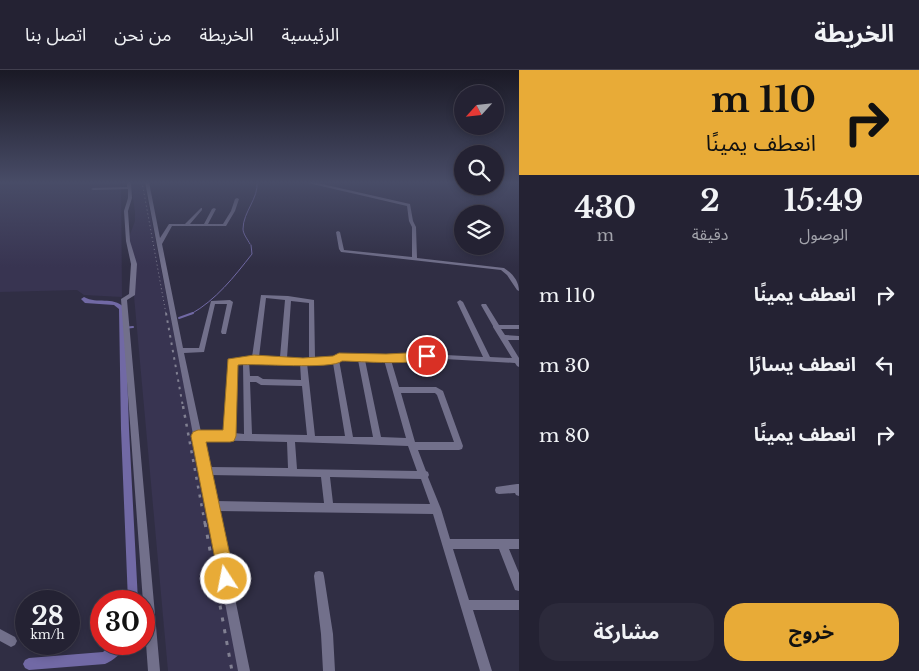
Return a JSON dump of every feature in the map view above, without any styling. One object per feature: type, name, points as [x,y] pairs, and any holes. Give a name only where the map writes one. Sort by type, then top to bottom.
[{"type":"street","points":[[126,210],[128,241],[134,264],[134,279],[132,295],[124,300],[154,671]]},
{"type":"street","points":[[152,210],[244,671]]},
{"type":"street","points":[[187,224],[200,210]]},
{"type":"street","points":[[205,225],[213,210]]},
{"type":"street","points":[[159,244],[169,226],[187,224],[220,226],[225,224],[233,210]]},
{"type":"street","points":[[410,210],[411,221],[414,226],[415,258]]},
{"type":"street","points":[[338,232],[343,251],[502,269],[508,272],[519,289]]},
{"type":"street","points":[[248,437],[246,379],[263,296],[312,301],[312,361]]},
{"type":"street","points":[[283,360],[288,298]]},
{"type":"street","points":[[181,350],[202,350],[213,302],[230,302],[224,332]]},
{"type":"street","points":[[460,302],[488,359]]},
{"type":"street","points":[[484,305],[518,362]]},
{"type":"street","points":[[496,327],[519,327]]},
{"type":"street","points":[[502,337],[519,338]]},
{"type":"street","points":[[230,436],[231,364],[235,361],[283,360],[303,362],[336,360],[339,357],[386,358],[427,356],[518,362]]},
{"type":"street","points":[[361,358],[378,441]]},
{"type":"street","points":[[386,358],[412,444],[436,509],[486,671]]},
{"type":"street","points":[[336,360],[350,441]]},
{"type":"street","points":[[303,362],[311,440]]},
{"type":"street","points":[[246,379],[258,379],[260,382],[270,383],[305,383]]},
{"type":"street","points":[[198,436],[378,441],[459,446],[440,393],[436,390],[397,390]]},
{"type":"street","points":[[290,439],[293,473]]},
{"type":"street","points":[[204,471],[425,475]]},
{"type":"street","points":[[325,473],[329,507]]},
{"type":"street","points":[[499,490],[517,488],[519,492]]},
{"type":"street","points":[[211,506],[436,509]]},
{"type":"street","points":[[447,544],[519,544]]},
{"type":"street","points":[[502,544],[519,586]]},
{"type":"street","points":[[319,576],[327,634],[329,671]]},
{"type":"street","points":[[466,605],[519,605]]},
{"type":"street","points":[[0,635],[11,641]]},
{"type":"shaded area","points":[[0,210],[121,210],[122,297],[84,295],[77,290],[0,292]]},
{"type":"shaded area","points":[[135,210],[150,210],[240,671],[168,671],[134,296],[135,264],[129,237],[135,221]]},
{"type":"waterway","points":[[248,210],[245,217],[243,231],[250,244]]},
{"type":"waterway","points":[[192,313],[217,295],[231,279],[252,254],[251,245]]},
{"type":"waterway","points":[[84,299],[87,302],[115,303],[122,308],[132,590]]},
{"type":"waterway","points":[[179,318],[192,313]]},
{"type":"waterway","points":[[123,328],[133,327]]},
{"type":"waterway","points":[[29,664],[105,658],[108,655]]},
{"type":"railway","points":[[147,210],[166,314]]},
{"type":"railway","points":[[166,313],[183,407]]},
{"type":"railway","points":[[183,406],[205,524]]},
{"type":"railway","points":[[205,523],[232,671]]},
{"type":"route","points":[[226,579],[198,436],[230,436],[232,362],[254,359],[303,362],[336,360],[337,357],[386,358],[427,356]]}]
